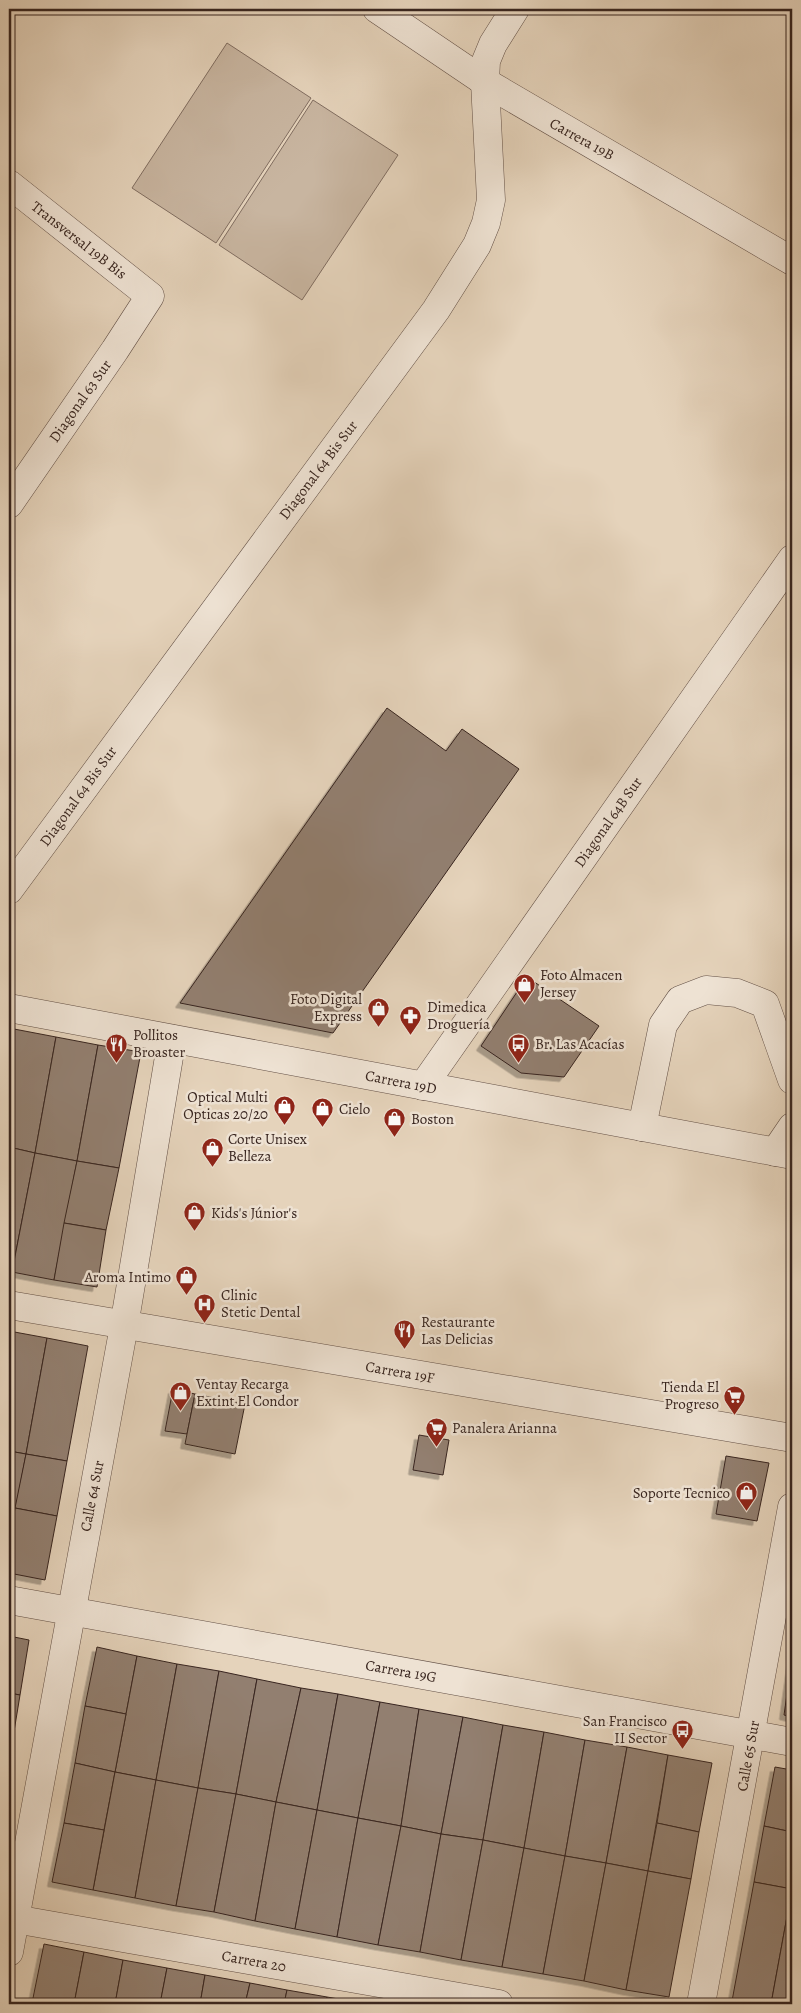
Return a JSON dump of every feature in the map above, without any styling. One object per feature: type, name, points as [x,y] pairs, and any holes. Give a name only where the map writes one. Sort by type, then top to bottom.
[{"type":"street","name":"Carrera 19B","points":[[377,9],[484,82],[792,261]]},
{"type":"street","name":"Diagonal 64 Bis Sur","points":[[9,890],[436,310],[477,245],[486,223],[492,200],[484,82],[486,61],[493,44],[515,9]]},
{"type":"street","name":"Transversal 19B Bis","points":[[9,184],[150,296]]},
{"type":"street","name":"Diagonal 63 Sur","points":[[9,504],[150,296]]},
{"type":"street","name":"Diagonal 64B Sur","points":[[423,1086],[792,559]]},
{"type":"street","points":[[642,1127],[663,1025],[670,1012],[680,1000],[706,990],[737,993],[764,1004],[792,1080]]},
{"type":"street","name":"Carrera 19D","points":[[9,1008],[783,1154]]},
{"type":"street","name":"Calle 64 Sur","points":[[9,1952],[12,1919],[124,1326],[172,1039]]},
{"type":"street","points":[[783,1154],[792,1127]]},
{"type":"street","name":"Carrera 19F","points":[[9,1305],[792,1438]]},
{"type":"street","name":"Calle 65 Sur","points":[[701,2004],[752,1734],[792,1507]]},
{"type":"street","name":"Carrera 19G","points":[[9,1600],[792,1742]]},
{"type":"street","name":"Carrera 20","points":[[12,1919],[499,2004]]},
{"type":"shaded area","points":[[227,43],[311,98],[216,243],[132,188]]},
{"type":"shaded area","points":[[313,100],[398,155],[302,300],[219,245]]},
{"type":"building","points":[[387,708],[446,751],[462,729],[519,769],[333,1033],[180,1003]]},
{"type":"building","points":[[527,977],[599,1026],[564,1077],[521,1073],[481,1046]]},
{"type":"building","points":[[9,1028],[14,1029],[9,1059]]},
{"type":"building","points":[[14,1029],[56,1037],[35,1153],[9,1147],[9,1059]]},
{"type":"building","points":[[56,1037],[98,1045],[77,1161],[35,1153]]},
{"type":"building","points":[[98,1045],[141,1052],[119,1168],[77,1161]]},
{"type":"building","points":[[9,1147],[35,1153],[12,1272],[9,1271]]},
{"type":"building","points":[[35,1153],[77,1161],[54,1280],[12,1272]]},
{"type":"building","points":[[77,1161],[119,1168],[106,1230],[64,1223]]},
{"type":"building","points":[[64,1223],[106,1230],[97,1287],[54,1280]]},
{"type":"building","points":[[9,1331],[47,1338],[26,1454],[9,1451]]},
{"type":"building","points":[[47,1338],[88,1346],[67,1461],[26,1454]]},
{"type":"building","name":"Ventay Recarga Extint El Condor","points":[[173,1389],[195,1394],[187,1434],[165,1431]]},
{"type":"building","points":[[195,1394],[245,1404],[235,1454],[185,1444]]},
{"type":"building","points":[[419,1435],[449,1440],[443,1475],[413,1470]]},
{"type":"building","points":[[9,1451],[26,1454],[9,1545]]},
{"type":"building","points":[[26,1454],[67,1461],[57,1516],[15,1508]]},
{"type":"building","points":[[726,1456],[769,1463],[757,1521],[716,1514]]},
{"type":"building","points":[[15,1508],[57,1516],[45,1580],[9,1573],[9,1545]]},
{"type":"building","points":[[9,1636],[29,1640],[20,1695],[9,1693]]},
{"type":"building","points":[[97,1647],[137,1656],[126,1714],[85,1706]]},
{"type":"building","points":[[137,1656],[177,1664],[156,1780],[115,1772]]},
{"type":"building","points":[[792,1658],[792,1717],[784,1715]]},
{"type":"building","points":[[177,1664],[219,1671],[198,1788],[156,1780]]},
{"type":"building","points":[[219,1671],[257,1679],[236,1794],[198,1788]]},
{"type":"building","points":[[257,1679],[301,1688],[276,1802],[236,1794]]},
{"type":"building","points":[[301,1688],[338,1694],[317,1810],[276,1802]]},
{"type":"building","points":[[9,1693],[20,1695],[10,1756],[9,1755]]},
{"type":"building","points":[[338,1694],[380,1702],[358,1818],[317,1810]]},
{"type":"building","points":[[380,1702],[419,1709],[401,1826],[358,1818]]},
{"type":"building","points":[[85,1706],[126,1714],[115,1772],[75,1763]]},
{"type":"building","points":[[419,1709],[463,1717],[441,1834],[401,1826]]},
{"type":"building","points":[[463,1717],[503,1725],[483,1840],[441,1834]]},
{"type":"building","points":[[503,1725],[544,1732],[524,1848],[483,1840]]},
{"type":"building","points":[[544,1732],[585,1740],[565,1856],[524,1848]]},
{"type":"building","points":[[585,1740],[627,1747],[606,1863],[565,1856]]},
{"type":"building","points":[[627,1747],[668,1755],[648,1871],[606,1863]]},
{"type":"building","points":[[668,1755],[712,1763],[699,1832],[657,1823]]},
{"type":"building","points":[[75,1763],[115,1772],[104,1830],[64,1823]]},
{"type":"building","points":[[775,1767],[792,1770],[792,1832],[764,1826]]},
{"type":"building","points":[[115,1772],[156,1780],[135,1898],[93,1890]]},
{"type":"building","points":[[156,1780],[198,1788],[176,1906],[135,1898]]},
{"type":"building","points":[[198,1788],[236,1794],[214,1912],[176,1906]]},
{"type":"building","points":[[236,1794],[276,1802],[255,1921],[214,1912]]},
{"type":"building","points":[[276,1802],[317,1810],[295,1929],[255,1921]]},
{"type":"building","points":[[317,1810],[358,1818],[337,1937],[295,1929]]},
{"type":"building","points":[[358,1818],[401,1826],[378,1945],[337,1937]]},
{"type":"building","points":[[64,1823],[104,1830],[93,1890],[52,1882]]},
{"type":"building","points":[[657,1823],[699,1832],[691,1879],[648,1871]]},
{"type":"building","points":[[401,1826],[441,1834],[420,1952],[378,1945]]},
{"type":"building","points":[[764,1826],[792,1832],[792,1889],[754,1882]]},
{"type":"building","points":[[441,1834],[483,1840],[461,1960],[420,1952]]},
{"type":"building","points":[[483,1840],[524,1848],[502,1967],[461,1960]]},
{"type":"building","points":[[524,1848],[565,1856],[543,1974],[502,1967]]},
{"type":"building","points":[[565,1856],[606,1863],[584,1981],[543,1974]]},
{"type":"building","points":[[606,1863],[648,1871],[626,1990],[584,1981]]},
{"type":"building","points":[[648,1871],[691,1879],[669,1997],[626,1990]]},
{"type":"building","points":[[754,1882],[792,1889],[771,2004],[732,2001]]},
{"type":"building","points":[[792,1889],[792,2004],[771,2004]]},
{"type":"building","points":[[44,1944],[84,1952],[74,2004],[32,2003]]},
{"type":"building","points":[[84,1952],[123,1960],[115,2004],[74,2004]]},
{"type":"building","points":[[123,1960],[167,1968],[160,2004],[115,2004]]},
{"type":"building","points":[[167,1968],[205,1975],[200,2004],[160,2004]]},
{"type":"building","points":[[205,1975],[250,1983],[245,2004],[200,2004]]},
{"type":"building","points":[[250,1983],[287,1990],[284,2004],[245,2004]]},
{"type":"building","points":[[287,1990],[327,1997],[326,2004],[284,2004]]},
{"type":"building","points":[[327,1997],[368,2004],[326,2004]]},
{"type":"place","name":"Foto Almacen Jersey","points":[[524,1003]]},
{"type":"place","name":"Foto Digital Express","points":[[378,1027]]},
{"type":"place","name":"Dimedica Droguería","points":[[411,1035]]},
{"type":"place","name":"Pollitos Broaster","points":[[117,1063]]},
{"type":"place","name":"Br. Las Acacías","points":[[519,1063]]},
{"type":"place","name":"Optical Multi Opticas 20/20","points":[[284,1125]]},
{"type":"place","name":"Cielo","points":[[323,1128]]},
{"type":"place","name":"Boston","points":[[395,1138]]},
{"type":"place","name":"Corte Unisex Belleza","points":[[212,1167]]},
{"type":"place","name":"Kids's Júnior's","points":[[195,1232]]},
{"type":"place","name":"Aroma Intimo","points":[[187,1296]]},
{"type":"place","name":"Clinic Stetic Dental","points":[[205,1323]]},
{"type":"place","name":"Restaurante Las Delicias","points":[[405,1350]]},
{"type":"place","name":"Ventay Recarga Extint El Condor","points":[[180,1412]]},
{"type":"place","name":"Tienda El Progreso","points":[[735,1415]]},
{"type":"place","name":"Panalera Arianna","points":[[436,1447]]},
{"type":"place","name":"Soporte Tecnico","points":[[746,1512]]},
{"type":"place","name":"San Francisco II Sector","points":[[683,1749]]}]
